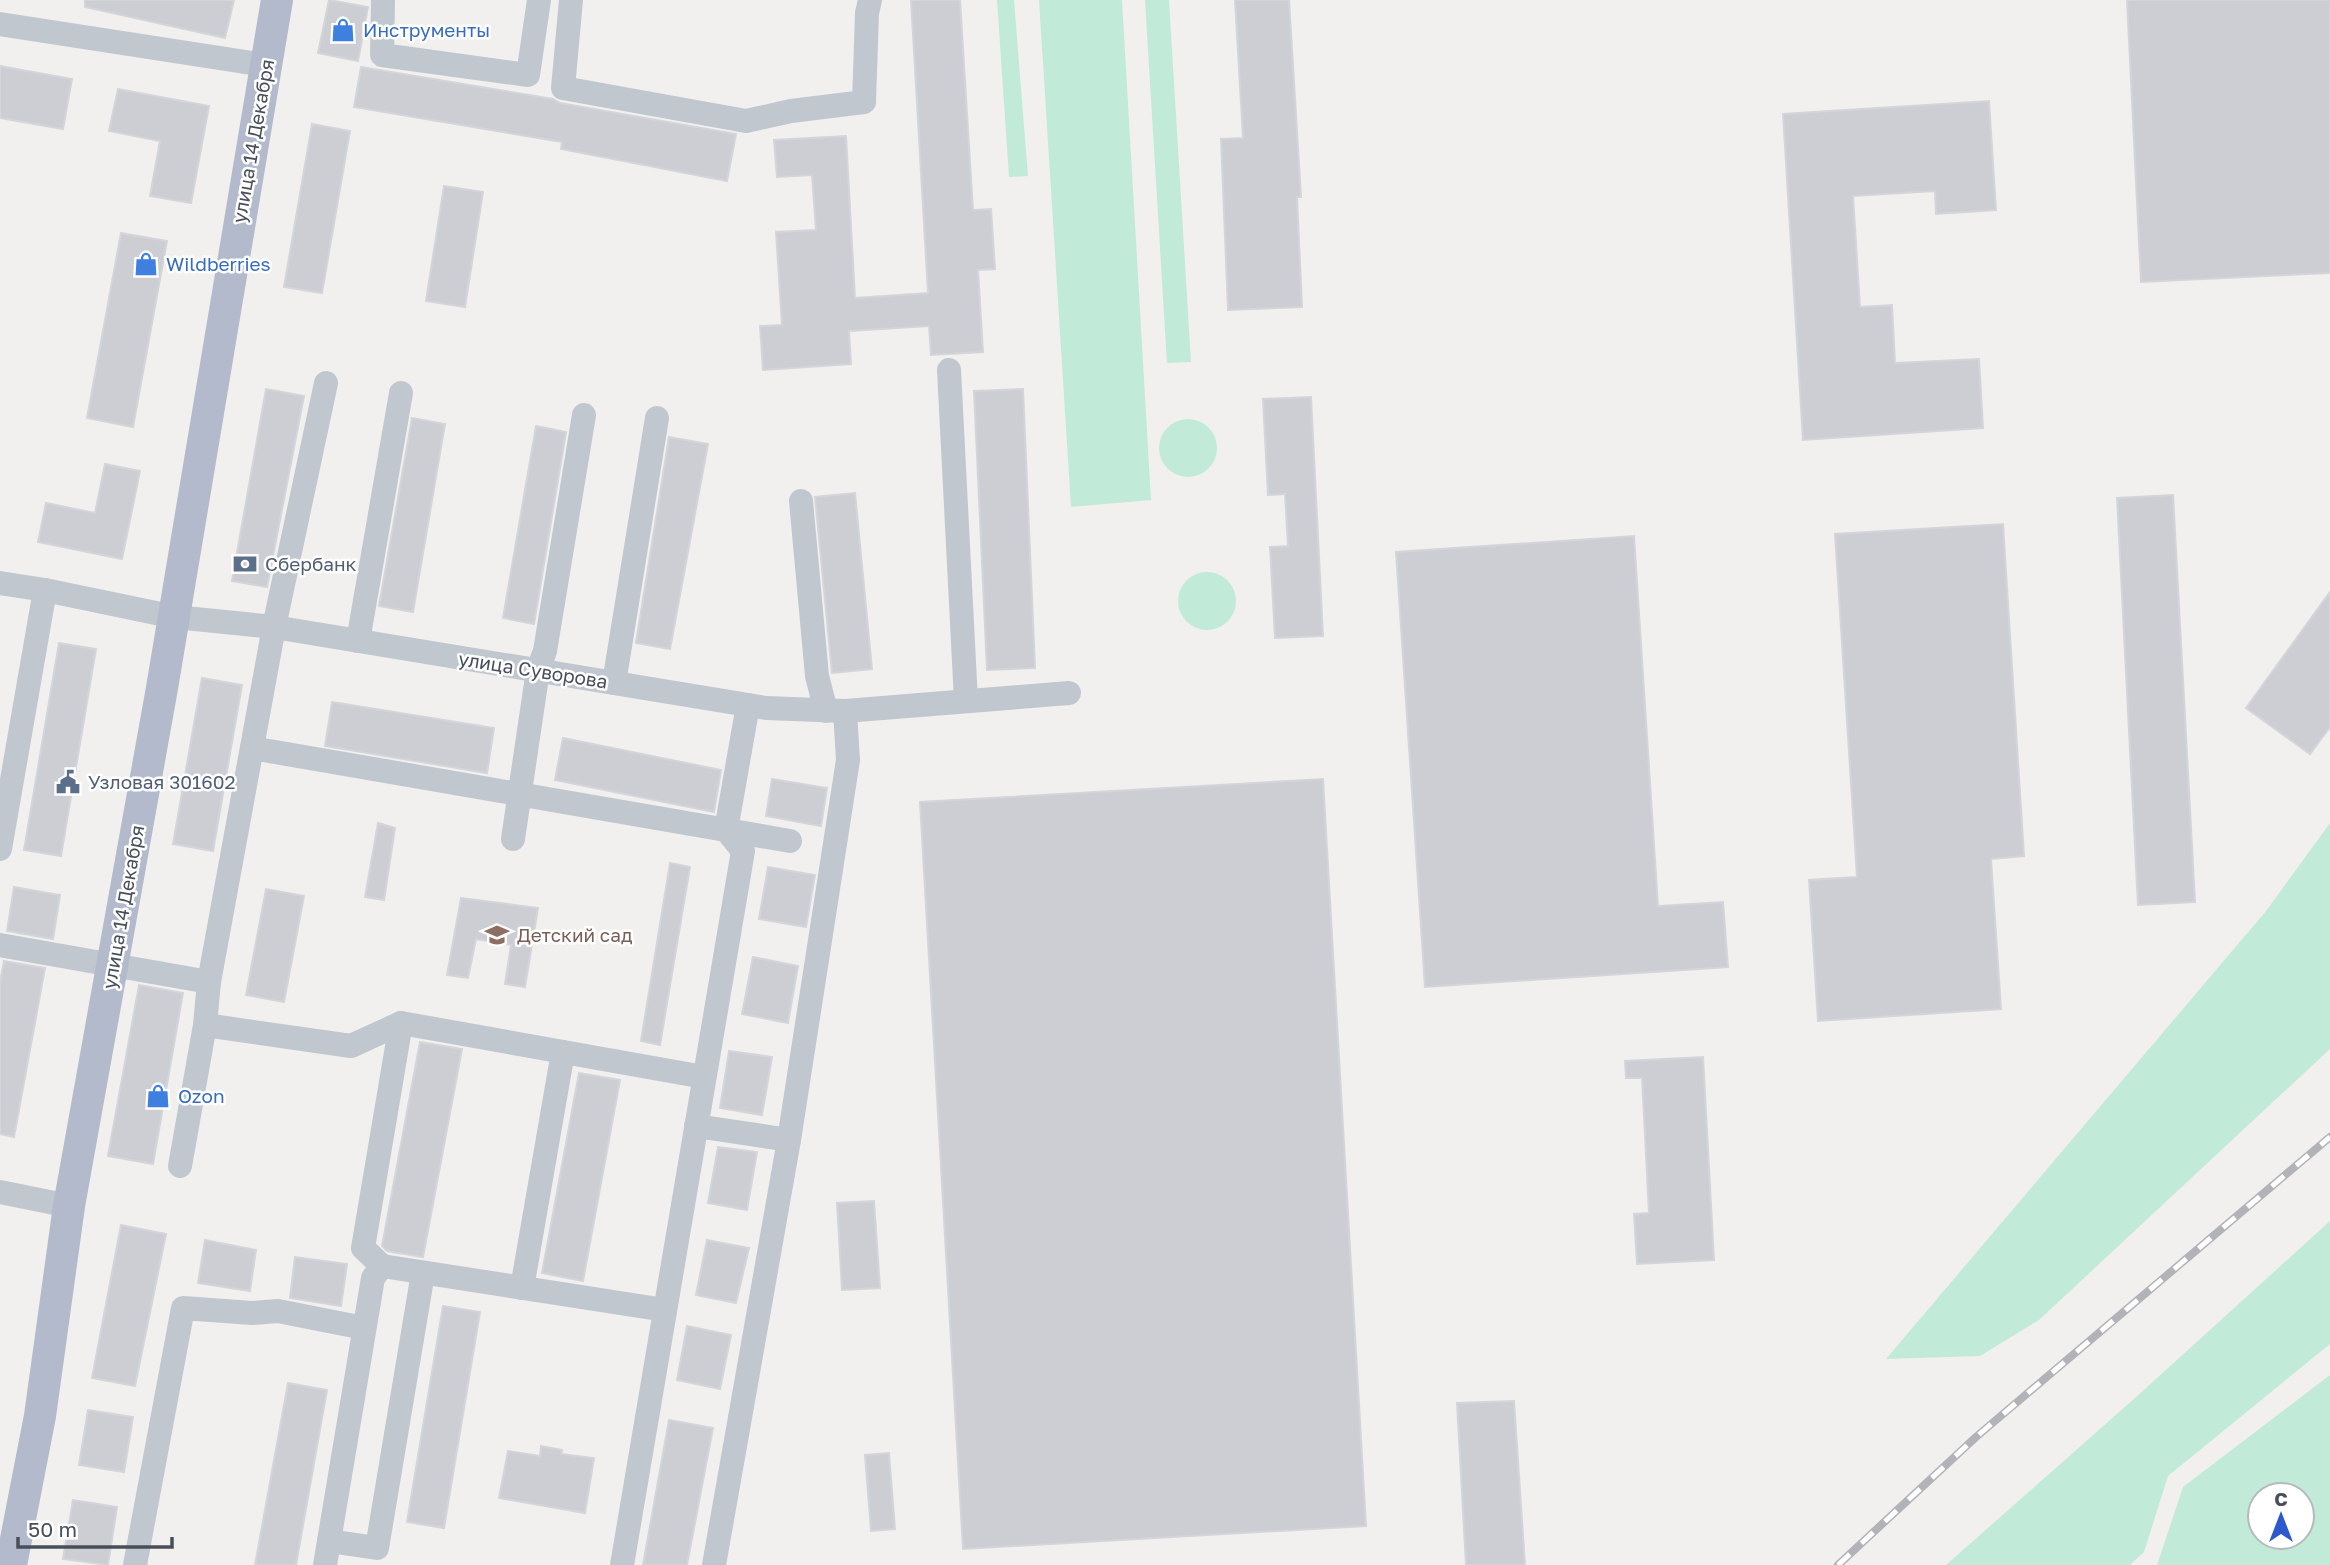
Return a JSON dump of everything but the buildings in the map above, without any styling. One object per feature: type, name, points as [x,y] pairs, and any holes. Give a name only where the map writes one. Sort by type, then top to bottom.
[{"type":"main road","name":"улица 14 Декабря","points":[[11,1565],[40,1416],[69,1206],[175,617],[277,0]]},
{"type":"street","points":[[377,1],[382,55],[528,75],[540,0]]},
{"type":"street","points":[[571,0],[563,88],[746,121],[791,111],[864,102],[867,13],[870,0]]},
{"type":"street","points":[[0,24],[265,65]]},
{"type":"street","points":[[949,370],[966,701]]},
{"type":"street","points":[[180,1166],[205,1025],[209,982],[274,627],[326,383]]},
{"type":"street","points":[[358,641],[401,393]]},
{"type":"street","points":[[513,839],[538,670],[545,651],[584,415]]},
{"type":"street","points":[[614,683],[657,418]]},
{"type":"street","points":[[714,1565],[789,1140],[848,760],[835,711],[817,676],[801,501]]},
{"type":"street","name":"улица Суворова","points":[[0,583],[175,617],[274,627],[766,708],[835,711],[1069,693]]},
{"type":"street","points":[[0,849],[45,590]]},
{"type":"street","points":[[622,1565],[743,851],[726,830],[748,705]]},
{"type":"street","points":[[253,748],[790,841]]},
{"type":"street","points":[[0,945],[209,982]]},
{"type":"street","points":[[205,1025],[351,1046],[401,1023],[704,1077]]},
{"type":"street","points":[[401,1023],[363,1248],[382,1266],[664,1310]]},
{"type":"street","points":[[522,1288],[563,1052]]},
{"type":"street","points":[[696,1126],[789,1140]]},
{"type":"street","points":[[0,1192],[69,1206]]},
{"type":"street","points":[[382,1266],[373,1278],[327,1553],[377,1548],[423,1273]]},
{"type":"street","points":[[135,1565],[183,1308],[252,1313],[278,1311],[365,1328]]},
{"type":"green space","points":[[997,0],[1014,0],[1028,176],[1009,177]]},
{"type":"green space","points":[[1039,0],[1122,0],[1151,500],[1071,507]]},
{"type":"green space","points":[[1145,0],[1169,0],[1191,362],[1167,363]]},
{"type":"green space","points":[[1188,419],[1199,421],[1212,432],[1217,448],[1215,459],[1204,472],[1188,477],[1177,475],[1164,464],[1159,448],[1161,437],[1172,424]]},
{"type":"green space","points":[[1201,572],[1213,572],[1228,580],[1236,595],[1236,607],[1228,622],[1213,630],[1201,630],[1186,622],[1178,607],[1178,595],[1186,580]]},
{"type":"green space","points":[[2330,823],[2330,1049],[2039,1320],[1980,1356],[1886,1359],[2266,911]]},
{"type":"green space","points":[[2330,1221],[2330,1344],[2168,1476],[2144,1552],[2130,1565],[1946,1565],[2135,1398]]},
{"type":"green space","points":[[2330,1375],[2330,1565],[2157,1565],[2183,1487]]},
{"type":"railway","points":[[1838,1565],[1976,1437],[2330,1137]]},
{"type":"place","name":"Инструменты","points":[[343,30]]},
{"type":"place","name":"Wildberries","points":[[146,264]]},
{"type":"place","name":"Сбербанк","points":[[245,564]]},
{"type":"place","name":"Узловая 301602","points":[[68,782]]},
{"type":"place","name":"Детский сад","points":[[497,935]]},
{"type":"place","name":"Ozon","points":[[158,1096]]}]
